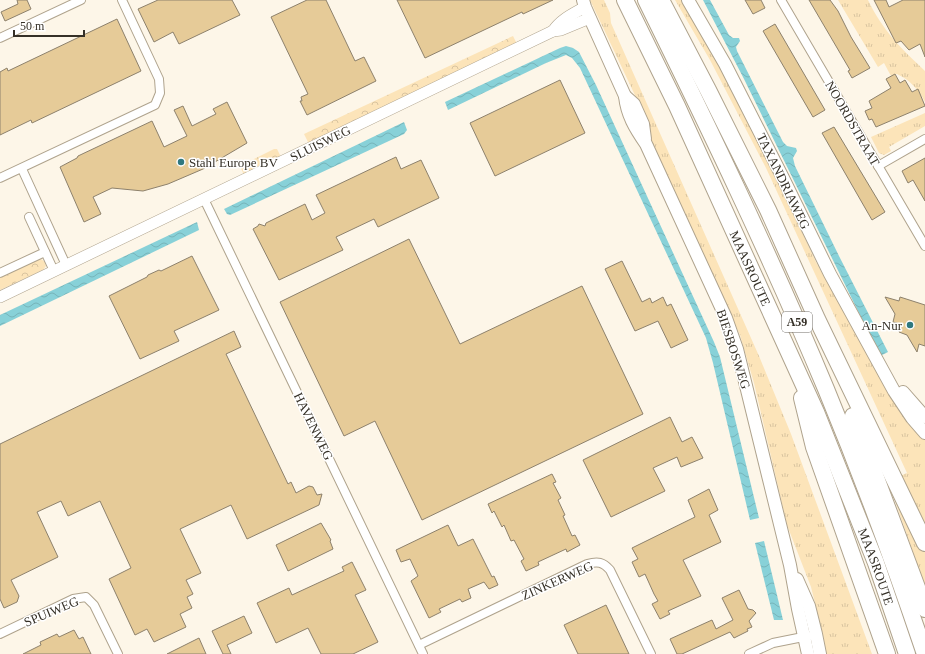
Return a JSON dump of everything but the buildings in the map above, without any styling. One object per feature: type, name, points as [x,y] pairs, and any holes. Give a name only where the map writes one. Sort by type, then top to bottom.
[{"type":"highway","name":"MAASROUTE","points":[[625,0],[677,106],[816,412],[876,563],[907,654]]},
{"type":"highway","name":"MAASROUTE","points":[[646,0],[705,121],[766,252],[826,389],[892,557],[925,654]]},
{"type":"highway","name":"A59","points":[[661,0],[768,210],[817,319],[925,543]]},
{"type":"highway","name":"A59","points":[[817,319],[925,609]]},
{"type":"highway","name":"A59","points":[[791,356],[814,447],[887,654]]},
{"type":"main road","name":"TAXANDRIAWEG","points":[[688,0],[725,64],[830,274],[879,363]]},
{"type":"main road","name":"BIESBOSWEG","points":[[584,6],[625,96],[627,110],[646,144],[726,318],[742,364],[790,565],[798,609],[820,654]]},
{"type":"main road","points":[[879,363],[925,417]]},
{"type":"main road","points":[[879,363],[894,391],[925,434]]},
{"type":"main road","name":"BIESBOSWEG","points":[[808,654],[811,635]]},
{"type":"street","points":[[0,38],[81,0]]},
{"type":"street","points":[[0,178],[155,104],[160,93],[160,79],[122,0]]},
{"type":"street","name":"NOORDSTRAAT","points":[[781,0],[925,246]]},
{"type":"street","name":"SLUISWEG","points":[[0,297],[553,31],[561,30],[584,6]]},
{"type":"street","points":[[878,166],[925,139]]},
{"type":"street","points":[[22,168],[66,265]]},
{"type":"street","name":"HAVENWEG","points":[[204,199],[423,654]]},
{"type":"street","points":[[29,217],[54,271]]},
{"type":"street","points":[[0,272],[45,252]]},
{"type":"street","name":"ZINKERWEG","points":[[419,645],[587,564],[596,562],[604,564],[610,570],[651,654]]},
{"type":"street","name":"SPUIWEG","points":[[0,634],[73,599],[86,597],[94,605],[118,654]]},
{"type":"street","points":[[749,654],[773,643],[811,635]]},
{"type":"green space","points":[[590,0],[604,0],[610,13],[611,23],[759,356],[791,434],[872,654],[826,654],[823,635],[811,587],[787,525],[754,383],[740,335],[659,161],[641,108]]},
{"type":"green space","points":[[675,0],[682,0],[722,70],[755,133],[816,262],[873,365],[907,417],[925,439],[925,586],[888,481],[907,473],[766,168],[710,60]]},
{"type":"green space","points":[[838,0],[868,0],[886,30],[925,71],[925,102],[920,93],[906,79],[897,74],[891,76],[884,63],[878,67]]},
{"type":"green space","points":[[513,36],[517,44],[309,144],[304,134]]},
{"type":"green space","points":[[925,113],[925,126],[889,147],[891,151],[884,155],[879,153],[871,137]]},
{"type":"green space","points":[[274,149],[277,149],[281,157],[244,175],[240,166]]},
{"type":"green space","points":[[38,259],[45,262],[46,266],[43,270],[0,290],[0,277]]},
{"type":"water","points":[[703,0],[710,0],[729,35],[733,38],[739,38],[740,41],[736,47],[737,51],[783,142],[787,146],[796,148],[797,151],[793,158],[795,166],[888,352],[880,356],[744,79]]},
{"type":"water","points":[[566,46],[579,52],[596,85],[714,342],[720,357],[759,518],[750,520],[706,338],[580,68],[572,58],[566,55],[448,110],[445,102]]},
{"type":"water","points":[[404,122],[407,130],[404,134],[230,215],[227,214],[224,209]]},
{"type":"water","points":[[197,222],[199,230],[0,326],[0,315]]},
{"type":"water","points":[[764,541],[783,620],[774,620],[755,543]]},
{"type":"place","name":"Stahl Europe BV","points":[[181,162]]},
{"type":"place","name":"An-Nur","points":[[910,325]]}]
